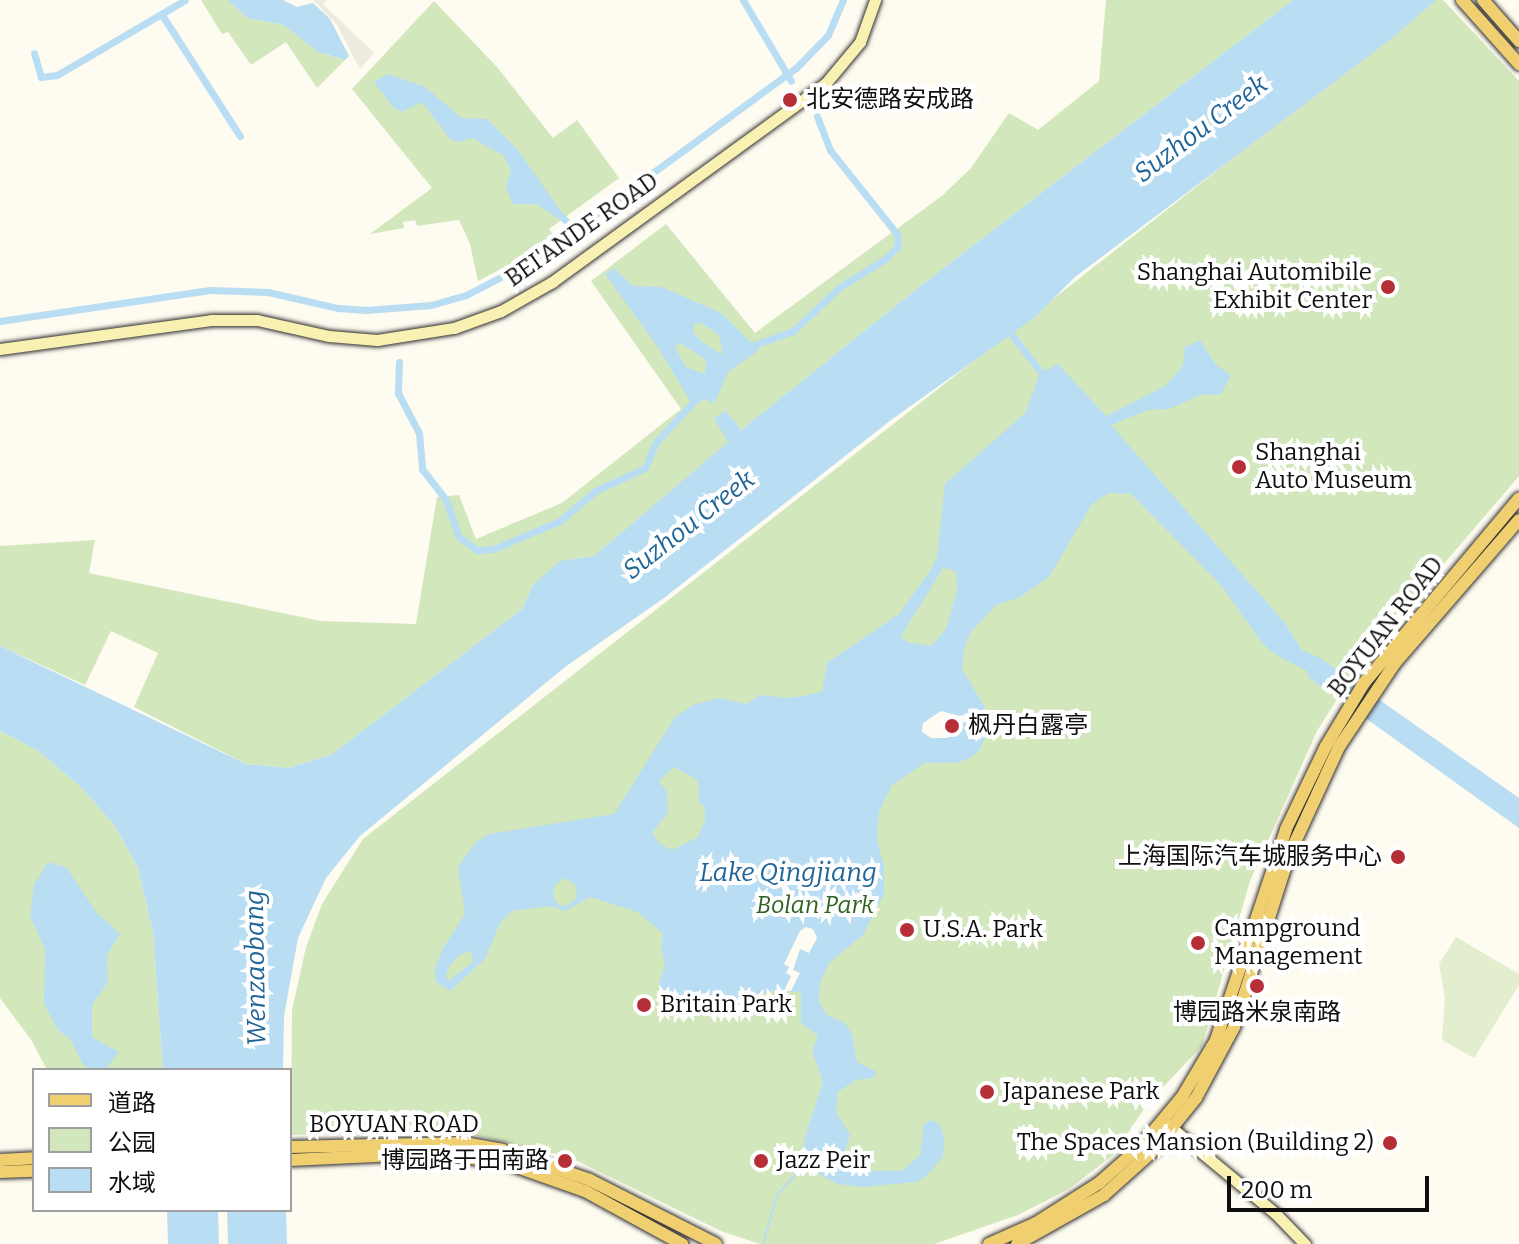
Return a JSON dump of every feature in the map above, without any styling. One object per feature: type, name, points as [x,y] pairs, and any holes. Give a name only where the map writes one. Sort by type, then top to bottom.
[{"type":"main road","points":[[1462,0],[1518,63]]},
{"type":"main road","points":[[1483,0],[1519,41]]},
{"type":"main road","name":"BOYUAN ROAD","points":[[989,1244],[1036,1223],[1076,1200],[1168,1125],[1216,1040],[1286,829],[1348,708],[1364,683],[1519,498]]},
{"type":"main road","name":"BOYUAN ROAD","points":[[1017,1244],[1104,1195],[1196,1098],[1230,1037],[1300,827],[1325,774],[1374,693],[1519,520]]},
{"type":"main road","name":"BOYUAN ROAD","points":[[292,1160],[339,1151],[464,1143],[502,1150],[590,1180],[716,1244]]},
{"type":"main road","name":"BOYUAN ROAD","points":[[292,1147],[447,1155],[503,1162],[585,1191],[669,1241]]},
{"type":"main road","points":[[0,1160],[32,1158]]},
{"type":"main road","points":[[0,1172],[32,1171]]},
{"type":"street","name":"BEI'ANDE ROAD","points":[[0,349],[211,320],[257,320],[329,336],[377,340],[428,334],[495,314],[552,282],[825,84],[860,42],[875,0]]},
{"type":"street","points":[[1168,1125],[1276,1214],[1305,1244]]},
{"type":"street","points":[[669,1241],[675,1225]]},
{"type":"green space","points":[[201,0],[227,0],[247,18],[284,25],[327,55],[345,60],[317,88],[286,42],[251,65],[228,32],[222,34]]},
{"type":"green space","points":[[1106,0],[1293,0],[923,284],[741,430],[715,419],[729,442],[594,556],[568,560],[533,585],[522,609],[331,755],[288,768],[246,764],[134,707],[158,653],[111,631],[85,685],[0,646],[0,546],[95,540],[89,573],[321,621],[416,624],[437,497],[459,495],[476,539],[562,503],[681,409],[591,281],[666,224],[755,333],[943,195],[971,168],[1009,113],[1038,130],[1099,81]]},
{"type":"green space","name":"Bolan Park","points":[[1435,0],[1443,0],[1519,81],[1519,476],[1361,661],[1317,731],[1250,881],[1202,1046],[1148,1103],[1113,1155],[1069,1189],[1018,1215],[934,1244],[760,1244],[723,1232],[569,1157],[501,1141],[450,1130],[292,1135],[292,1010],[306,947],[322,904],[363,839]]},
{"type":"green space","points":[[434,1],[497,67],[553,138],[577,120],[619,178],[549,229],[553,235],[513,263],[478,281],[470,244],[459,220],[417,226],[415,220],[403,222],[404,228],[370,234],[432,188],[352,89]]},
{"type":"green space","points":[[0,731],[37,750],[80,786],[115,826],[138,868],[153,933],[163,1068],[46,1068],[32,1041],[0,998]]},
{"type":"green space","points":[[1456,937],[1519,974],[1519,985],[1474,1058],[1442,1040],[1445,998],[1439,964]]},
{"type":"shaded area","points":[[313,0],[326,0],[323,4],[374,53],[360,69],[337,25]]},
{"type":"water","points":[[227,0],[283,0],[297,7],[313,3],[330,19],[349,56],[345,60],[318,52],[284,25],[247,18]]},
{"type":"water","points":[[1293,0],[1436,0],[1390,40],[1075,277],[1034,318],[891,420],[664,598],[565,667],[360,836],[326,878],[298,938],[284,1016],[283,1068],[163,1068],[153,933],[138,868],[115,826],[80,786],[37,750],[0,731],[0,646],[246,764],[288,768],[331,755],[522,609],[533,585],[560,561],[594,556],[728,442],[714,418],[726,411],[741,430],[923,284]]},
{"type":"water","points":[[388,74],[425,87],[462,118],[487,119],[517,149],[563,214],[558,219],[537,204],[513,204],[506,187],[511,170],[504,156],[472,138],[458,142],[450,139],[422,102],[402,112],[393,107],[374,82]]},
{"type":"water","points":[[614,268],[633,286],[662,287],[721,313],[759,350],[728,372],[717,398],[711,404],[706,399],[692,404],[659,349],[605,274]],"holes":[[[695,323],[701,323],[719,335],[723,355],[702,342],[693,332]],[[680,343],[706,360],[705,374],[686,367],[675,348]]]},
{"type":"water","name":"Lake Qingjiang","points":[[1200,340],[1216,365],[1231,375],[1221,394],[1200,395],[1169,409],[1148,410],[1111,425],[1284,622],[1302,650],[1320,658],[1519,798],[1519,828],[1308,677],[1307,671],[1263,644],[1221,585],[1131,494],[1109,493],[1092,504],[1049,577],[1020,597],[996,605],[971,632],[964,649],[962,669],[986,709],[987,733],[979,751],[970,758],[956,763],[925,763],[892,785],[879,812],[877,840],[884,866],[884,894],[863,935],[829,963],[820,983],[819,1002],[827,1015],[845,1023],[852,1034],[857,1062],[877,1072],[873,1078],[856,1080],[838,1092],[836,1112],[850,1135],[839,1170],[902,1171],[920,1155],[924,1124],[931,1120],[940,1124],[944,1138],[943,1157],[926,1176],[916,1182],[861,1187],[838,1184],[803,1166],[804,1140],[823,1082],[812,1051],[818,1036],[801,1023],[801,992],[773,991],[699,1009],[682,1008],[664,1000],[659,983],[665,964],[661,948],[663,934],[638,912],[590,897],[565,911],[550,906],[512,911],[500,923],[485,959],[450,991],[435,981],[435,968],[442,950],[465,914],[458,867],[476,842],[489,834],[614,814],[675,717],[693,705],[718,698],[747,704],[759,695],[791,698],[822,692],[827,663],[899,614],[930,571],[937,557],[945,484],[1025,413],[1040,373],[1058,364],[1106,416],[1167,385],[1183,365],[1185,347]],"holes":[[[943,568],[956,571],[957,591],[946,629],[931,646],[907,642],[901,636]],[[674,767],[698,780],[699,802],[705,808],[705,821],[698,837],[672,850],[659,843],[652,833],[668,812],[667,792],[659,781]],[[564,878],[574,883],[577,891],[575,900],[566,906],[559,905],[553,896],[555,885]],[[471,951],[473,962],[448,981],[449,967],[459,955]]]},
{"type":"water","points":[[48,862],[66,867],[96,912],[120,934],[107,955],[108,982],[92,1005],[92,1037],[119,1052],[107,1068],[83,1065],[71,1040],[58,1030],[44,1004],[45,949],[30,916],[34,885]]},
{"type":"water","points":[[167,1212],[218,1212],[219,1244],[168,1244]]},
{"type":"water","points":[[227,1212],[286,1212],[287,1244],[228,1244]]},
{"type":"pier","points":[[986,709],[987,715],[964,722],[947,738],[931,738],[922,732],[923,723],[941,711],[960,716]]},
{"type":"pier","points":[[806,927],[813,929],[817,938],[809,953],[800,949],[793,970],[800,973],[791,991],[784,991],[791,976],[786,973],[789,967],[784,964],[800,931]]},
{"type":"waterway","points":[[34,53],[41,77],[57,75],[185,0]]},
{"type":"waterway","points":[[743,0],[791,81]]},
{"type":"waterway","points":[[0,321],[210,290],[268,292],[338,308],[366,310],[431,305],[466,295],[532,261],[796,68],[828,35],[843,0]]},
{"type":"waterway","points":[[162,15],[240,136]]},
{"type":"waterway","points":[[748,347],[793,331],[840,287],[885,259],[898,246],[897,234],[830,150],[817,116]]},
{"type":"waterway","points":[[559,214],[575,230]]},
{"type":"waterway","points":[[1008,330],[1047,380]]},
{"type":"waterway","points":[[399,362],[398,393],[419,433],[422,469],[446,500],[459,537],[477,550],[493,549],[560,521],[595,491],[645,468],[656,442],[697,398]]},
{"type":"waterway","points":[[763,1244],[777,1195],[803,1166]]},
{"type":"place","name":"北安德路安成路","points":[[790,100]]},
{"type":"place","name":"Shanghai Automibile Exhibit Center","points":[[1388,287]]},
{"type":"place","name":"Shanghai Auto Museum","points":[[1239,467]]},
{"type":"place","name":"枫丹白露亭","points":[[952,726]]},
{"type":"place","name":"上海国际汽车城服务中心","points":[[1398,857]]},
{"type":"place","name":"U.S.A. Park","points":[[907,930]]},
{"type":"place","name":"Campground Management","points":[[1198,943]]},
{"type":"place","name":"博园路米泉南路","points":[[1257,986]]},
{"type":"place","name":"Britain Park","points":[[644,1005]]},
{"type":"place","name":"Japanese Park","points":[[987,1092]]},
{"type":"place","name":"The Spaces Mansion (Building 2)","points":[[1390,1143]]},
{"type":"place","name":"博园路于田南路","points":[[565,1161]]},
{"type":"place","name":"Jazz Peir","points":[[761,1161]]},
{"type":"water label","name":"Suzhou Creek","points":[[1201,129]]},
{"type":"water label","name":"Suzhou Creek","points":[[689,525]]},
{"type":"water label","name":"Wenzaobang","points":[[256,968]]}]
